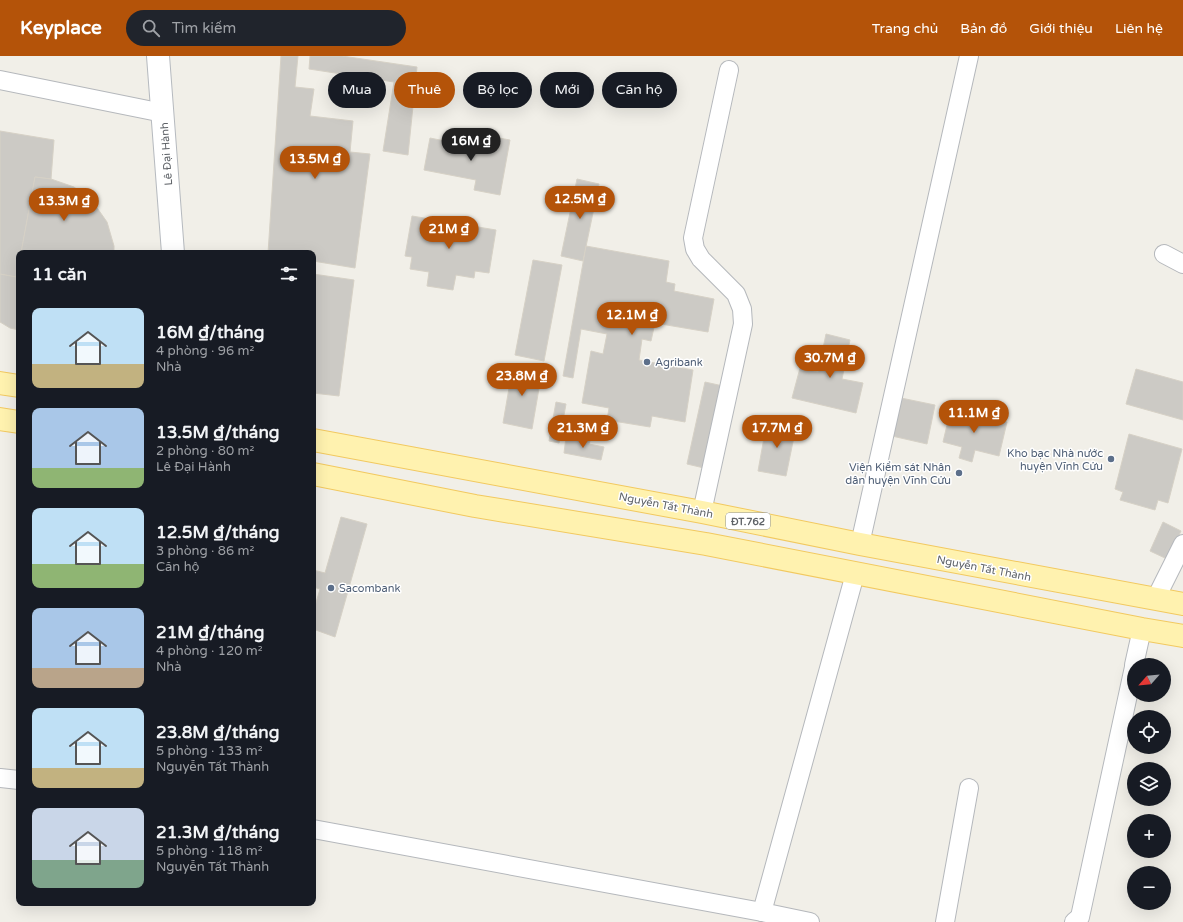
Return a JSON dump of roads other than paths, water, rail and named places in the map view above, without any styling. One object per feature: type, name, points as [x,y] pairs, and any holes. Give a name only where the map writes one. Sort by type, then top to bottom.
[{"type":"main road","name":"Lê Đại Hành","points":[[158,56],[173,250]]},
{"type":"main road","points":[[0,383],[16,386]]},
{"type":"main road","points":[[0,419],[16,422]]},
{"type":"main road","name":"Nguyễn Tất Thành","points":[[316,441],[702,512],[860,544],[1183,604]]},
{"type":"main road","points":[[475,506],[481,472]]},
{"type":"main road","points":[[316,475],[475,506],[706,544],[855,574],[1183,636]]},
{"type":"main road","points":[[855,574],[860,544]]},
{"type":"street","points":[[860,544],[970,56]]},
{"type":"street","points":[[702,512],[743,324],[742,309],[736,294],[701,259],[695,249],[693,238],[729,70]]},
{"type":"street","points":[[0,80],[163,113]]},
{"type":"street","points":[[1164,254],[1183,264]]},
{"type":"street","points":[[1155,600],[1183,544]]},
{"type":"street","points":[[762,912],[855,574]]},
{"type":"street","points":[[1136,658],[1142,629]]},
{"type":"street","points":[[1079,920],[1127,698]]},
{"type":"street","points":[[0,778],[16,780]]},
{"type":"street","points":[[945,922],[969,788]]},
{"type":"street","points":[[316,830],[810,922]]},
{"type":"place","name":"Agribank","points":[[647,362]]},
{"type":"place","name":"Kho bạc Nhà nước huyện Vĩnh Cửu","points":[[1111,459]]},
{"type":"place","name":"Viện Kiểm sát Nhân dân huyện Vĩnh Cửu","points":[[959,473]]},
{"type":"place","name":"Sacombank","points":[[331,588]]}]
